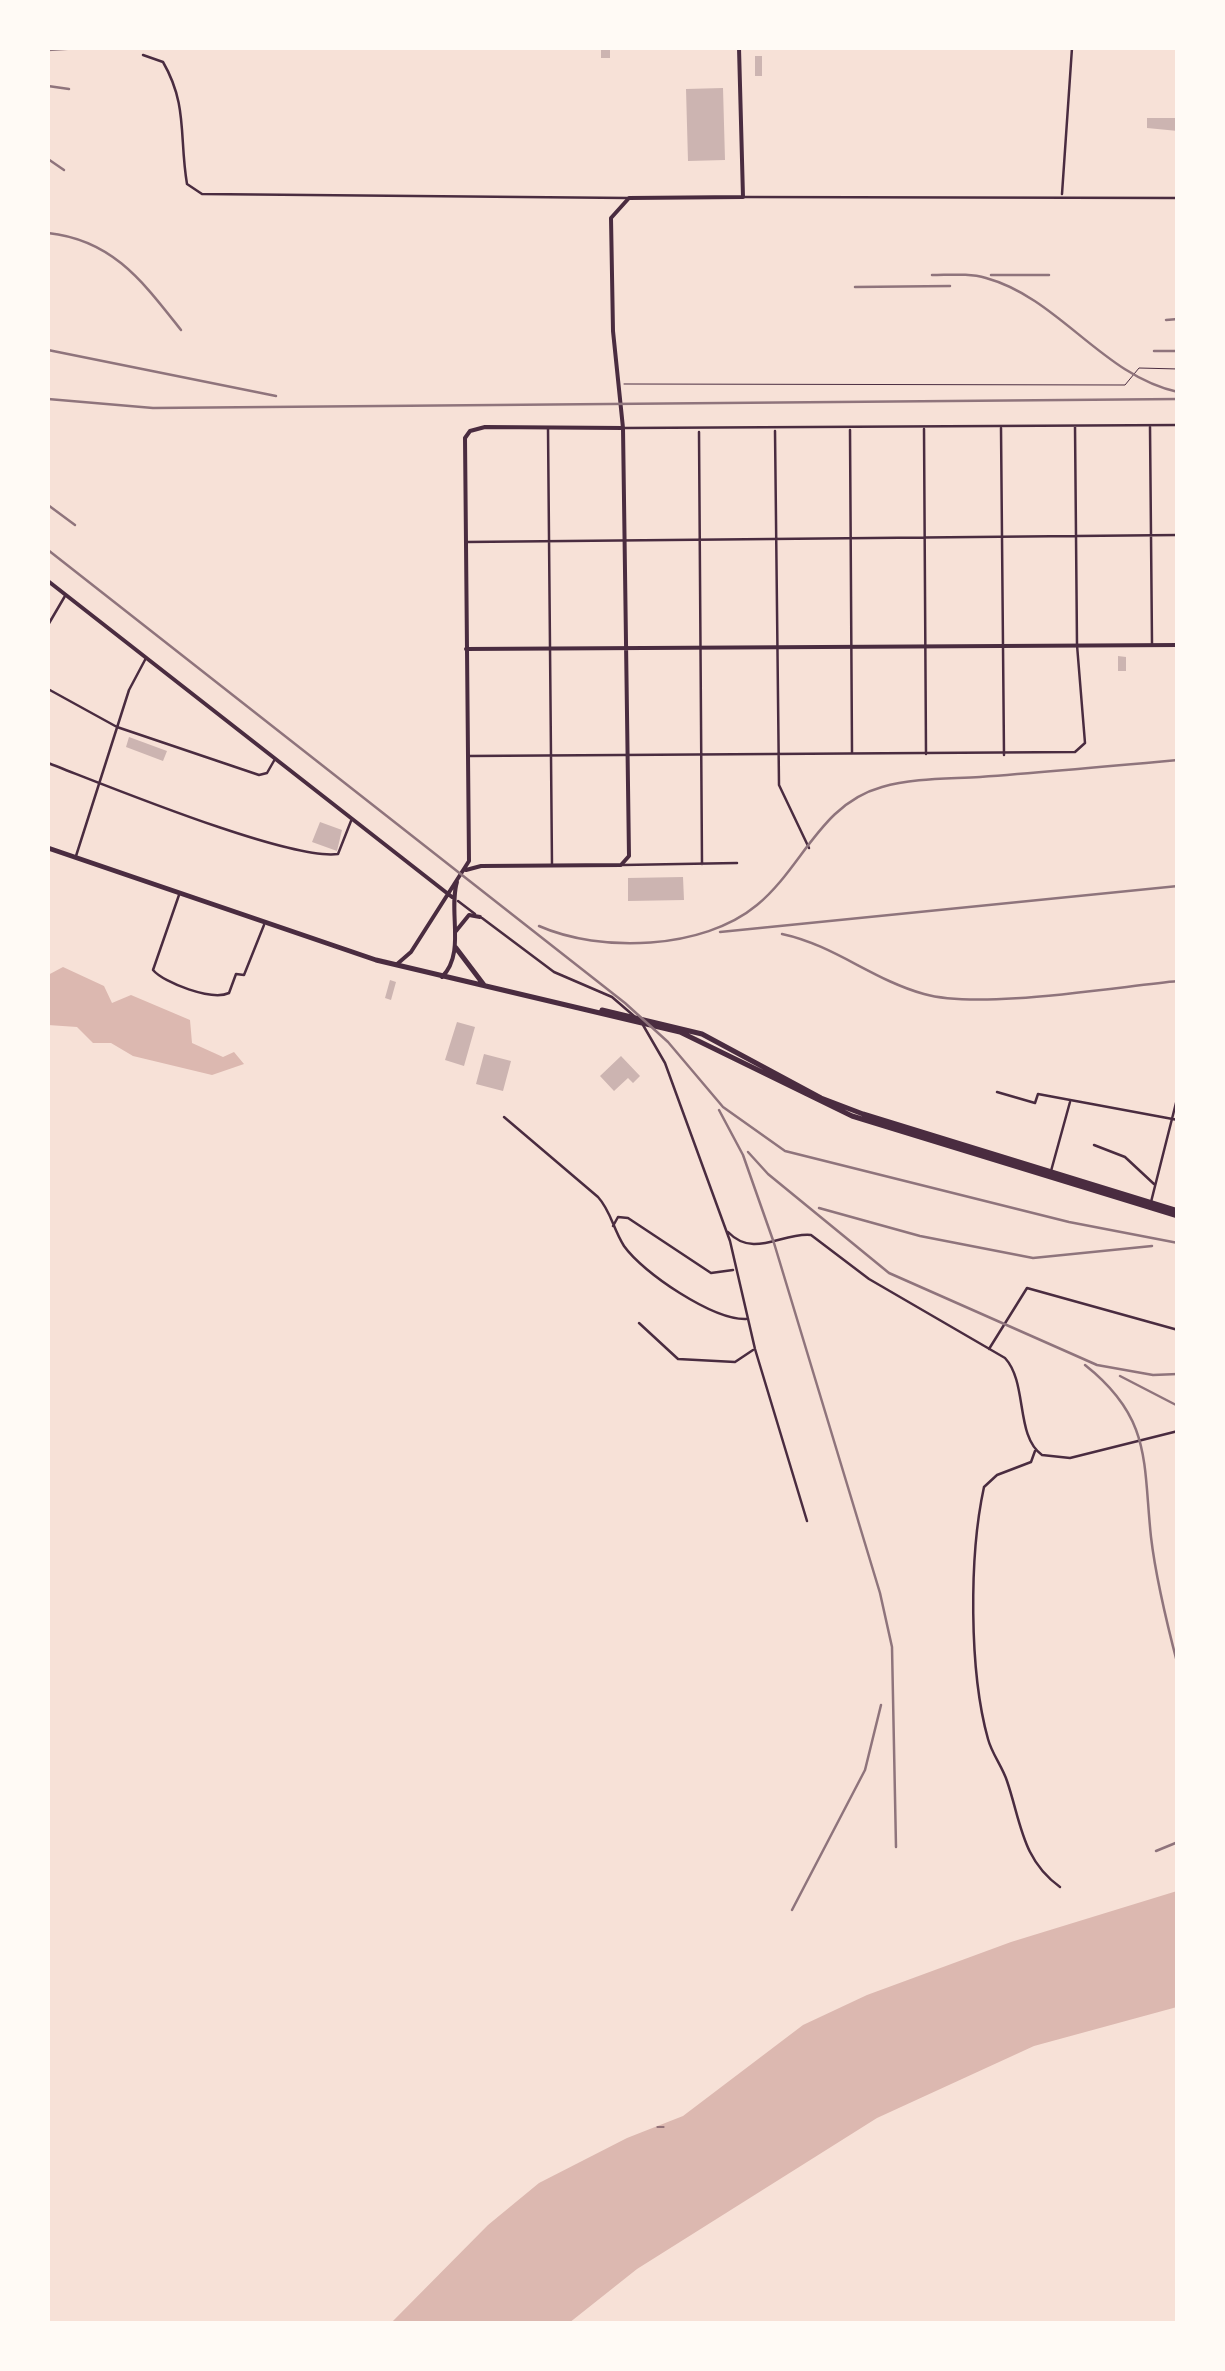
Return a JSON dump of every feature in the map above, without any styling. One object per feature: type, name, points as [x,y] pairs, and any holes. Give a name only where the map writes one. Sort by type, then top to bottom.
[{"type":"main road","points":[[48,848],[396,965],[669,1029],[706,1042],[835,1110],[1178,1214]]},
{"type":"main road","points":[[456,948],[474,978],[488,988],[662,1022],[710,1037],[837,1105],[1178,1214]]},
{"type":"street","points":[[743,197],[739,48],[929,48]]},
{"type":"street","points":[[1062,196],[1072,48]]},
{"type":"street","points":[[143,54],[158,57],[176,84],[182,99],[187,184],[202,194],[1178,198]]},
{"type":"street","points":[[621,865],[629,853],[624,428],[613,331],[609,237],[614,210],[629,198]]},
{"type":"street","points":[[1150,425],[1152,645]]},
{"type":"street","points":[[396,965],[410,952],[445,892],[466,870],[469,852],[464,442],[475,428],[1178,425]]},
{"type":"street","points":[[466,756],[1075,752],[1085,743],[1076,645],[1074,426]]},
{"type":"street","points":[[548,427],[552,865]]},
{"type":"street","points":[[1001,427],[1004,755]]},
{"type":"street","points":[[850,428],[852,754]]},
{"type":"street","points":[[924,428],[926,754]]},
{"type":"street","points":[[775,429],[778,785],[809,848]]},
{"type":"street","points":[[698,430],[702,864]]},
{"type":"street","points":[[465,542],[1178,535]]},
{"type":"street","points":[[48,581],[452,898],[554,972],[612,998],[646,1029],[665,1063],[722,1222],[806,1521]]},
{"type":"street","points":[[48,625],[66,595]]},
{"type":"street","points":[[466,649],[1178,644]]},
{"type":"street","points":[[75,857],[129,690],[146,658]]},
{"type":"street","points":[[48,689],[117,727],[259,775],[267,773],[276,759]]},
{"type":"street","points":[[48,763],[271,843],[326,856],[338,854],[351,820]]},
{"type":"street","points":[[466,870],[481,866],[737,863]]},
{"type":"street","points":[[442,977],[456,948],[452,898],[457,882]]},
{"type":"street","points":[[180,893],[153,972],[209,995],[224,996],[236,974],[247,972],[264,922]]},
{"type":"street","points":[[454,935],[463,918],[480,917]]},
{"type":"street","points":[[997,1092],[1035,1103],[1038,1094],[1178,1120]]},
{"type":"street","points":[[1151,1203],[1178,1095]]},
{"type":"street","points":[[1050,1174],[1071,1100]]},
{"type":"street","points":[[504,1118],[575,1174],[609,1209],[626,1249],[663,1282],[718,1313],[747,1319]]},
{"type":"street","points":[[1094,1145],[1125,1156],[1155,1185]]},
{"type":"street","points":[[613,1226],[618,1217],[628,1218],[711,1274],[734,1270]]},
{"type":"street","points":[[722,1222],[736,1240],[753,1245],[811,1235],[869,1279],[989,1348],[1014,1368],[1035,1450],[1031,1462],[997,1475],[984,1487],[974,1638],[980,1708],[989,1745],[1006,1777],[1037,1870],[1060,1887]]},
{"type":"street","points":[[989,1348],[1028,1288],[1178,1330]]},
{"type":"street","points":[[639,1323],[678,1359],[735,1362],[755,1350]]},
{"type":"street","points":[[1035,1450],[1050,1458],[1070,1458],[1178,1431]]},
{"type":"path","points":[[621,384],[1126,385],[1140,368],[1178,369]]},
{"type":"path","points":[[657,2127],[664,2126]]},
{"type":"shaded area","points":[[63,967],[104,986],[112,1003],[131,995],[190,1020],[192,1043],[223,1057],[234,1052],[244,1064],[212,1075],[133,1056],[111,1043],[93,1043],[77,1027],[48,1025],[48,975]]},
{"type":"shaded area","points":[[1177,1891],[1177,2007],[1034,2046],[877,2118],[637,2269],[569,2323],[390,2324],[488,2225],[539,2183],[627,2138],[683,2116],[803,2025],[867,1995],[1011,1942]]},
{"type":"building","points":[[601,48],[610,48],[610,58],[601,58]]},
{"type":"building","points":[[755,56],[762,56],[762,76],[755,76]]},
{"type":"building","points":[[723,88],[725,160],[688,161],[686,89]]},
{"type":"building","points":[[1147,118],[1178,118],[1178,131],[1147,128]]},
{"type":"building","points":[[1118,656],[1126,657],[1126,671],[1118,671]]},
{"type":"building","points":[[129,737],[167,751],[163,761],[126,747]]},
{"type":"building","points":[[320,822],[342,830],[337,851],[312,842]]},
{"type":"building","points":[[683,877],[684,900],[628,901],[628,878]]},
{"type":"building","points":[[390,980],[396,982],[391,1000],[385,998]]},
{"type":"building","points":[[457,1022],[475,1027],[464,1066],[445,1060]]},
{"type":"building","points":[[484,1054],[511,1061],[503,1091],[476,1084]]},
{"type":"building","points":[[621,1056],[640,1076],[633,1083],[628,1078],[614,1091],[600,1076]]},
{"type":"railway","points":[[48,50],[80,48]]},
{"type":"railway","points":[[48,86],[69,89]]},
{"type":"railway","points":[[48,159],[64,170]]},
{"type":"railway","points":[[48,233],[71,237],[109,254],[139,280],[181,330]]},
{"type":"railway","points":[[932,275],[980,276],[1012,288],[1127,370],[1178,392]]},
{"type":"railway","points":[[991,275],[1049,275]]},
{"type":"railway","points":[[855,287],[950,286]]},
{"type":"railway","points":[[1166,320],[1178,319]]},
{"type":"railway","points":[[48,350],[276,396]]},
{"type":"railway","points":[[1154,351],[1178,351]]},
{"type":"railway","points":[[48,399],[153,408],[1178,399]]},
{"type":"railway","points":[[48,505],[75,525]]},
{"type":"railway","points":[[48,550],[625,1003],[668,1042],[723,1107],[785,1151],[1069,1222],[1178,1243]]},
{"type":"railway","points":[[539,926],[564,935],[621,943],[680,939],[709,931],[757,905],[827,822],[861,795],[882,787],[918,780],[1178,760]]},
{"type":"railway","points":[[720,932],[1178,886]]},
{"type":"railway","points":[[782,934],[819,946],[905,988],[948,998],[1012,998],[1178,981]]},
{"type":"railway","points":[[719,1110],[743,1155],[774,1243],[880,1593],[892,1647],[896,1847]]},
{"type":"railway","points":[[748,1152],[768,1174],[889,1273],[1097,1365],[1153,1375],[1178,1374]]},
{"type":"railway","points":[[819,1208],[920,1236],[1033,1258],[1152,1246]]},
{"type":"railway","points":[[1085,1365],[1122,1404],[1140,1443],[1156,1569],[1178,1666]]},
{"type":"railway","points":[[1120,1376],[1178,1406]]},
{"type":"railway","points":[[792,1910],[865,1770],[881,1705]]},
{"type":"railway","points":[[1156,1851],[1178,1842]]}]
